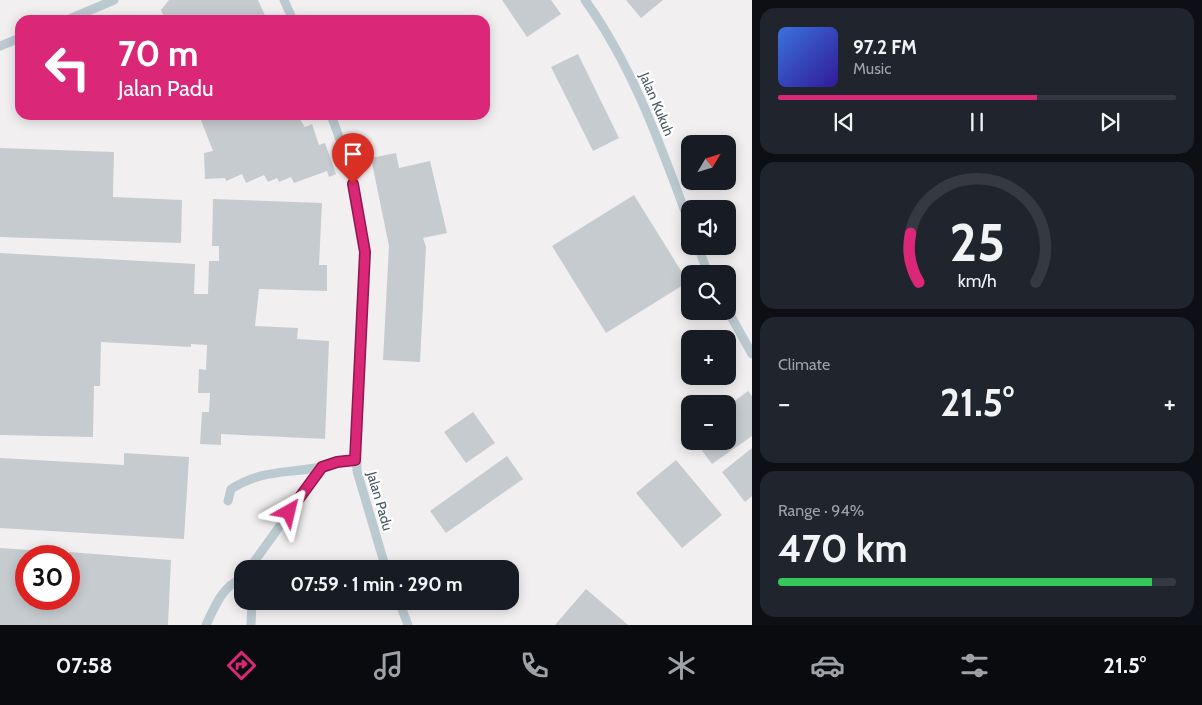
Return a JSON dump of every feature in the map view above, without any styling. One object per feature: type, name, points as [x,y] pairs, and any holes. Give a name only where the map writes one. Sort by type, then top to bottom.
[{"type":"street","points":[[78,15],[114,0]]},
{"type":"street","points":[[284,0],[291,15]]},
{"type":"street","name":"Jalan Kukuh","points":[[585,0],[618,50],[637,87],[681,202]]},
{"type":"street","points":[[0,46],[15,40]]},
{"type":"street","name":"Jalan Padu","points":[[333,120],[350,167],[365,252],[355,460],[368,514],[383,560]]},
{"type":"street","points":[[733,320],[752,354]]},
{"type":"street","points":[[228,501],[231,489],[248,478],[355,460]]},
{"type":"street","points":[[255,560],[322,467]]},
{"type":"street","points":[[206,625],[220,597],[234,582]]},
{"type":"street","points":[[251,625],[252,610]]},
{"type":"street","points":[[402,610],[408,625]]},
{"type":"building","points":[[169,0],[258,0],[265,15],[163,15],[161,10]]},
{"type":"building","points":[[502,0],[551,0],[561,14],[527,37]]},
{"type":"building","points":[[626,0],[663,0],[641,18]]},
{"type":"building","points":[[578,54],[619,138],[593,151],[551,67]]},
{"type":"building","points":[[201,120],[300,120],[305,127],[312,124],[319,145],[325,143],[336,174],[329,177],[327,171],[294,183],[291,177],[279,182],[277,178],[268,182],[264,175],[246,183],[242,174],[226,181],[225,178],[205,179],[204,153],[213,151]]},
{"type":"building","points":[[0,148],[114,152],[113,197],[182,200],[181,243],[0,237]]},
{"type":"building","points":[[396,153],[399,168],[430,161],[447,233],[423,238],[426,247],[420,362],[383,360],[389,246],[371,158]]},
{"type":"building","points":[[634,195],[681,271],[681,286],[606,333],[552,246]]},
{"type":"building","points":[[213,199],[322,203],[319,265],[327,265],[327,291],[259,289],[255,326],[298,328],[297,339],[329,341],[325,439],[221,434],[221,445],[200,444],[202,412],[209,412],[210,393],[198,393],[199,369],[206,370],[207,345],[191,344],[191,347],[101,342],[100,386],[94,386],[93,437],[0,435],[0,253],[195,264],[194,294],[208,294],[209,261],[219,261],[219,246],[212,246]]},
{"type":"building","points":[[748,391],[752,396],[752,436],[736,447],[736,400]]},
{"type":"building","points":[[473,412],[495,443],[466,463],[444,432]]},
{"type":"building","points":[[752,448],[752,496],[745,502],[722,472]]},
{"type":"building","points":[[702,450],[732,450],[712,464]]},
{"type":"building","points":[[124,453],[189,457],[184,539],[0,528],[0,458],[124,465]]},
{"type":"building","points":[[507,456],[523,479],[446,533],[430,511]]},
{"type":"building","points":[[676,460],[722,515],[682,548],[636,493]]},
{"type":"building","points":[[0,548],[15,549],[15,610],[80,610],[80,553],[171,560],[168,625],[0,625]]},
{"type":"building","points":[[586,589],[628,625],[555,625]]},
{"type":"route","points":[[289,512],[322,467],[337,462],[355,460],[365,252],[353,184]]}]
